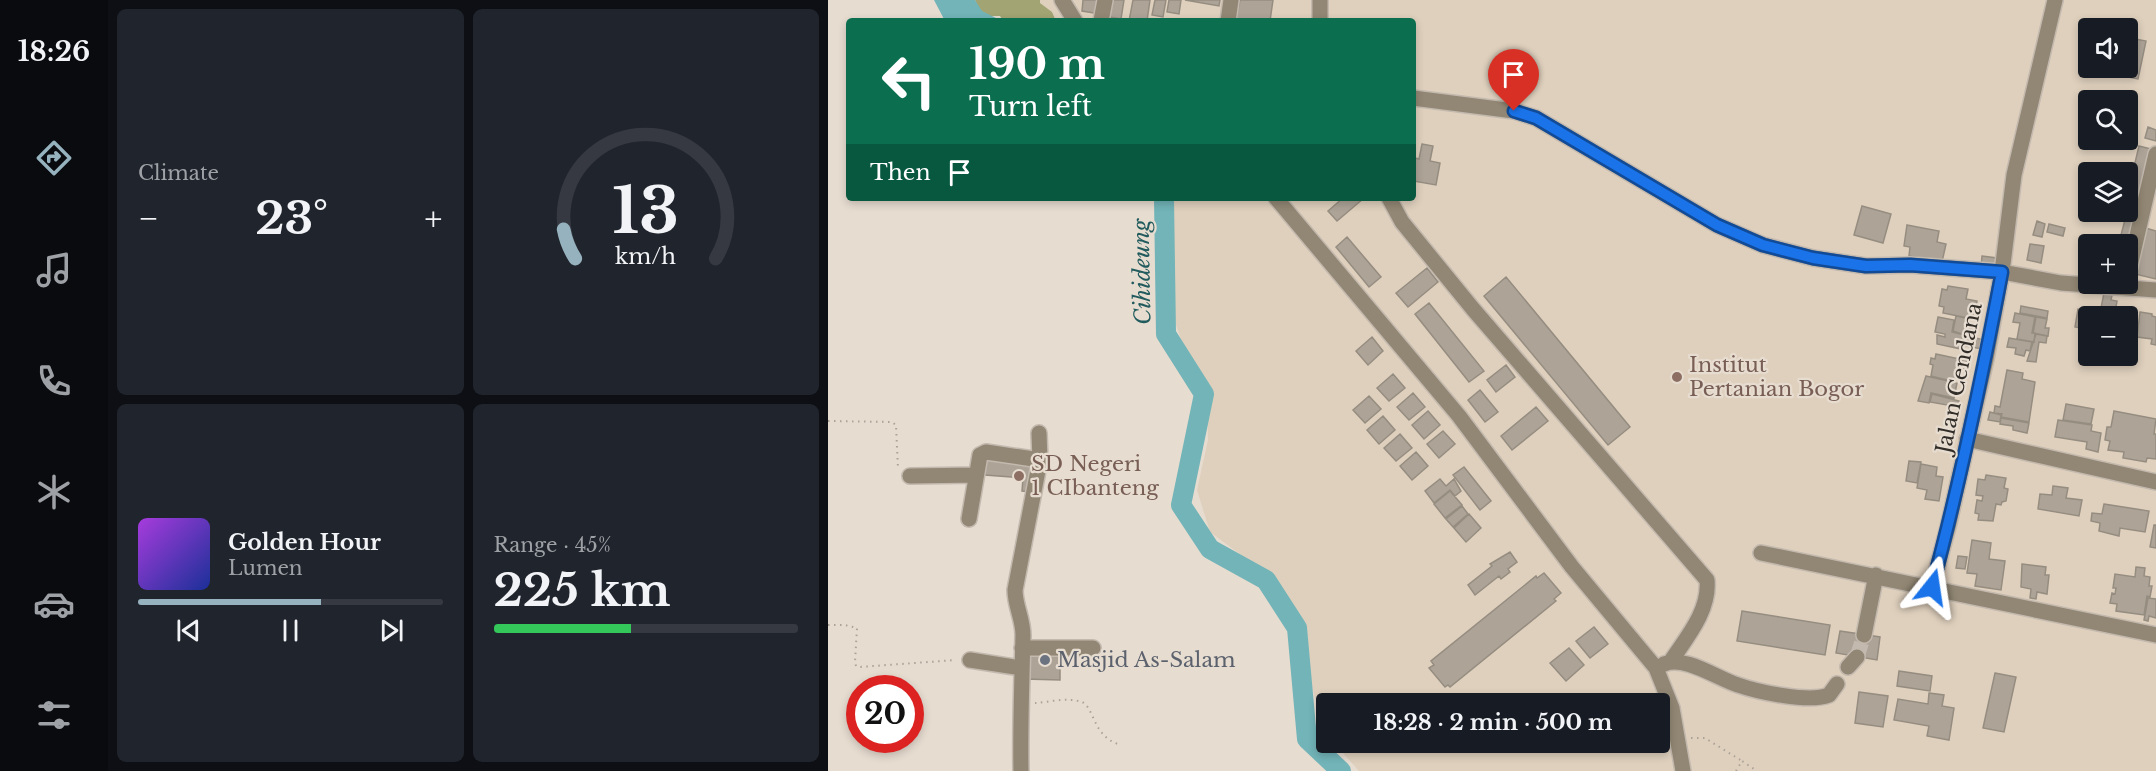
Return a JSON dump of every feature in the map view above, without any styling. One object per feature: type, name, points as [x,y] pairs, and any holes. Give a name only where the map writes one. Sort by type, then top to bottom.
[{"type":"street","points":[[1062,0],[1073,18]]},
{"type":"street","points":[[1102,18],[1105,0]]},
{"type":"street","points":[[1228,18],[1231,0]]},
{"type":"street","points":[[1320,0],[1320,18]]},
{"type":"street","name":"Jalan Cendana","points":[[1932,587],[1967,439],[2002,272],[2014,175],[2055,0]]},
{"type":"street","points":[[1416,98],[1514,111],[1536,118],[1717,225],[1763,245],[1813,258],[1866,266],[1910,265],[2002,272],[2061,283],[2078,283]]},
{"type":"street","points":[[2137,234],[2156,154]]},
{"type":"street","points":[[1279,201],[1459,416],[1572,567],[1656,668],[1672,708],[1683,771]]},
{"type":"street","points":[[1391,201],[1402,222],[1473,309],[1707,580],[1708,592],[1704,606],[1671,661],[1656,668]]},
{"type":"street","points":[[2138,286],[2156,290]]},
{"type":"street","points":[[1021,771],[1022,620],[1016,604],[1015,590],[1040,460],[1039,433]]},
{"type":"street","points":[[1967,439],[2156,482]]},
{"type":"street","points":[[969,519],[980,455],[986,452],[1040,460]]},
{"type":"street","points":[[910,476],[976,475]]},
{"type":"street","points":[[1761,553],[1876,575],[2156,635]]},
{"type":"street","points":[[1864,635],[1876,575]]},
{"type":"street","points":[[1022,648],[1093,648]]},
{"type":"street","points":[[970,660],[1021,668]]},
{"type":"street","points":[[1671,661],[1697,667],[1738,685],[1765,692],[1811,698],[1824,697],[1829,695],[1837,684]]},
{"type":"path","points":[[828,421],[892,422],[897,425],[898,471],[902,476],[910,476]]},
{"type":"path","points":[[828,626],[845,625],[857,628],[855,662],[856,666],[860,667],[970,660]]},
{"type":"path","points":[[1020,705],[1062,701],[1082,702],[1086,705],[1099,730],[1110,741],[1118,744]]},
{"type":"path","points":[[1677,738],[1706,738],[1757,771]]},
{"type":"path","points":[[1736,771],[1742,761]]},
{"type":"shaded area","name":"Institut Pertanian Bogor","points":[[1005,0],[2156,0],[2156,771],[1359,771],[1343,753],[1670,753],[1670,693],[1316,693],[1316,701],[1288,618],[1264,572],[1210,532],[1197,490],[1208,440],[1207,398],[1187,357],[1173,316],[1158,201],[1416,201],[1416,18],[1010,18]]},
{"type":"green space","points":[[975,0],[1040,0],[1040,3],[1052,12],[1055,18],[1001,18],[1000,16],[982,16]]},
{"type":"water","points":[[934,0],[975,0],[982,11],[996,18],[943,18]]},
{"type":"building","points":[[1083,0],[1102,0],[1100,14],[1082,11]]},
{"type":"building","points":[[1107,0],[1124,0],[1121,18],[1104,16]]},
{"type":"building","points":[[1133,0],[1150,0],[1147,18],[1130,18]]},
{"type":"building","points":[[1155,0],[1166,0],[1163,17],[1152,15]]},
{"type":"building","points":[[1169,0],[1181,0],[1179,14],[1167,12]]},
{"type":"building","points":[[1185,0],[1220,0],[1219,6]]},
{"type":"building","points":[[1240,0],[1273,0],[1270,18],[1236,18]]},
{"type":"building","points":[[2138,40],[2146,41],[2138,79],[2133,78],[2138,78]]},
{"type":"building","points":[[2148,127],[2156,130],[2156,141],[2145,138]]},
{"type":"building","points":[[1422,144],[1433,146],[1430,161],[1440,163],[1436,185],[1416,182],[1416,158],[1419,159]]},
{"type":"building","points":[[2139,146],[2155,150],[2142,205],[2138,204],[2138,162],[2135,162]]},
{"type":"building","points":[[1340,201],[1360,201],[1337,221],[1328,211]]},
{"type":"building","points":[[1862,206],[1891,214],[1883,243],[1854,235]]},
{"type":"building","points":[[2138,215],[2140,216],[2135,234],[2121,234],[2124,222],[2138,222]]},
{"type":"building","points":[[2037,221],[2045,224],[2042,237],[2033,235]]},
{"type":"building","points":[[2049,224],[2065,228],[2063,236],[2047,232]]},
{"type":"building","points":[[1907,225],[1939,231],[1937,242],[1946,244],[1942,262],[1909,256],[1910,247],[1904,246]]},
{"type":"building","points":[[2142,227],[2156,231],[2156,279],[2138,275]]},
{"type":"building","points":[[1347,237],[1381,277],[1369,287],[1336,247]]},
{"type":"building","points":[[2030,244],[2044,246],[2041,263],[2027,260]]},
{"type":"building","points":[[1982,256],[1997,258],[1996,269],[1981,267]]},
{"type":"building","points":[[1427,268],[1438,282],[1408,307],[1396,293]]},
{"type":"building","points":[[1506,277],[1630,427],[1608,445],[1484,296]]},
{"type":"building","points":[[1948,286],[1968,289],[1966,299],[1977,301],[1973,319],[1943,313],[1944,307],[1939,306],[1942,289],[1947,290]]},
{"type":"building","points":[[2104,294],[2112,295],[2111,300],[2117,301],[2116,306],[2101,306]]},
{"type":"building","points":[[1429,303],[1484,371],[1469,382],[1415,314]]},
{"type":"building","points":[[2021,306],[2048,311],[2047,318],[2020,313]]},
{"type":"building","points":[[2078,309],[2078,328],[2075,327]]},
{"type":"building","points":[[2140,312],[2156,317],[2156,345],[2151,344],[2152,339],[2138,337]]},
{"type":"building","points":[[2015,313],[2035,317],[2032,333],[2035,333],[2034,342],[2017,339],[2020,323],[2013,322]]},
{"type":"building","points":[[1956,316],[1970,319],[1968,327],[1973,328],[1971,337],[1953,331]]},
{"type":"building","points":[[1938,317],[1954,320],[1952,332],[1984,340],[1982,349],[1961,345],[1961,349],[1937,344],[1937,335],[1945,337],[1945,334],[1935,332]]},
{"type":"building","points":[[2036,317],[2047,319],[2045,328],[2049,328],[2048,336],[2033,333]]},
{"type":"building","points":[[2036,334],[2047,336],[2046,343],[2039,342],[2036,362],[2027,361]]},
{"type":"building","points":[[1372,337],[1383,351],[1368,365],[1356,351]]},
{"type":"building","points":[[2009,338],[2032,342],[2030,351],[2026,350],[2024,356],[2015,354],[2016,348],[2007,347]]},
{"type":"building","points":[[1936,354],[1969,361],[1967,370],[1958,368],[1955,382],[1931,376],[1933,365],[1930,364],[1931,358],[1935,359]]},
{"type":"building","points":[[1506,365],[1515,377],[1496,392],[1487,380]]},
{"type":"building","points":[[2007,370],[2023,373],[2022,379],[2035,382],[2029,422],[2001,417],[2002,414],[1994,413],[1995,406],[2000,407]]},
{"type":"building","points":[[1393,374],[1405,388],[1389,401],[1377,388]]},
{"type":"building","points":[[1926,376],[1957,383],[1954,398],[1931,393],[1929,403],[1918,401]]},
{"type":"building","points":[[1480,390],[1498,412],[1485,422],[1468,400]]},
{"type":"building","points":[[1413,393],[1425,407],[1409,420],[1397,407]]},
{"type":"building","points":[[1932,394],[1959,401],[1958,407],[1930,402]]},
{"type":"building","points":[[1369,396],[1381,409],[1365,423],[1353,410]]},
{"type":"building","points":[[2066,404],[2094,409],[2091,424],[2063,420]]},
{"type":"building","points":[[1536,407],[1548,421],[1512,450],[1501,436]]},
{"type":"building","points":[[1428,411],[1440,425],[1424,439],[1412,425]]},
{"type":"building","points":[[2114,411],[2156,419],[2154,434],[2156,434],[2156,459],[2147,458],[2146,462],[2123,458],[2124,452],[2108,450],[2110,441],[2105,440],[2107,427],[2111,427]]},
{"type":"building","points":[[1990,412],[2001,415],[2000,422],[1988,420]]},
{"type":"building","points":[[1383,416],[1395,430],[1379,444],[1367,430]]},
{"type":"building","points":[[2001,418],[2029,423],[2027,433],[2013,430],[2013,426],[2000,424]]},
{"type":"building","points":[[2058,420],[2092,425],[2091,431],[2101,433],[2098,452],[2086,449],[2087,442],[2055,437]]},
{"type":"building","points":[[1443,431],[1455,444],[1439,458],[1427,444]]},
{"type":"building","points":[[1400,434],[1412,448],[1396,461],[1384,448]]},
{"type":"building","points":[[1416,452],[1428,466],[1412,480],[1400,466]]},
{"type":"building","name":"SD Negeri 1 CIbanteng","points":[[986,459],[1036,463],[1032,492],[1022,491],[1023,478],[985,475]]},
{"type":"building","points":[[1909,461],[1921,462],[1917,483],[1906,481]]},
{"type":"building","points":[[1921,464],[1937,467],[1936,476],[1943,477],[1939,501],[1925,499],[1927,490],[1917,488]]},
{"type":"building","points":[[1464,467],[1491,501],[1480,510],[1453,475]]},
{"type":"building","points":[[1986,475],[2006,478],[2004,488],[2008,489],[2006,501],[2001,505],[1996,504],[1993,521],[1978,520],[1979,514],[1975,513],[1977,500],[1982,501],[1983,496],[1976,495],[1978,479],[1985,480]]},
{"type":"building","points":[[1440,479],[1446,486],[1454,479],[1461,491],[1455,496],[1450,490],[1434,503],[1425,491]]},
{"type":"building","points":[[2053,486],[2068,488],[2066,498],[2082,500],[2079,516],[2038,509],[2040,494],[2052,495]]},
{"type":"building","points":[[1450,491],[1462,505],[1445,518],[1434,504]]},
{"type":"building","points":[[2104,504],[2149,511],[2145,532],[2120,528],[2119,536],[2099,531],[2100,523],[2091,521],[2092,513],[2102,514]]},
{"type":"building","points":[[1462,506],[1468,514],[1453,527],[1446,519]]},
{"type":"building","points":[[1469,514],[1481,528],[1466,542],[1454,528]]},
{"type":"building","points":[[2154,525],[2156,525],[2156,548],[2150,547]]},
{"type":"building","points":[[1972,540],[1991,543],[1989,559],[2005,561],[2001,590],[1975,586],[1977,574],[1967,573]]},
{"type":"building","points":[[1510,552],[1517,562],[1508,569],[1510,572],[1501,579],[1499,576],[1475,595],[1468,585],[1492,566],[1490,564]]},
{"type":"building","points":[[1958,556],[1967,557],[1965,569],[1956,568]]},
{"type":"building","points":[[2022,564],[2046,567],[2045,575],[2049,575],[2047,594],[2037,592],[2036,599],[2030,598],[2031,589],[2021,587]]},
{"type":"building","points":[[2136,567],[2145,568],[2144,576],[2150,577],[2149,586],[2152,586],[2150,597],[2147,596],[2144,615],[2116,611],[2117,604],[2110,603],[2112,593],[2115,594],[2116,588],[2113,588],[2115,574],[2135,577]]},
{"type":"building","points":[[1544,573],[1561,593],[1554,599],[1556,601],[1450,687],[1448,685],[1445,687],[1429,668],[1434,665],[1431,661],[1536,576],[1537,578]]},
{"type":"building","points":[[2148,598],[2156,599],[2156,618],[2149,616],[2148,621],[2144,620]]},
{"type":"building","points":[[1742,611],[1830,625],[1825,655],[1737,641]]},
{"type":"building","points":[[1594,627],[1608,644],[1590,658],[1576,641]]},
{"type":"building","points":[[1840,631],[1880,637],[1877,660],[1836,653]]},
{"type":"building","points":[[1569,648],[1584,665],[1566,681],[1550,663]]},
{"type":"building","name":"Masjid As-Salam","points":[[1034,651],[1060,651],[1060,680],[1024,679],[1024,668]]},
{"type":"building","points":[[1899,671],[1932,676],[1930,691],[1897,686]]},
{"type":"building","points":[[1995,673],[2016,677],[2004,732],[1983,728]]},
{"type":"building","points":[[1859,692],[1888,696],[1883,727],[1855,723]]},
{"type":"building","points":[[1929,693],[1944,695],[1942,706],[1954,708],[1949,740],[1927,736],[1929,726],[1894,720],[1898,699],[1928,704]]},
{"type":"waterway","name":"Cihideung","points":[[1164,201],[1166,334],[1204,394],[1181,505],[1210,549],[1266,580],[1297,628],[1307,739],[1341,771]]},
{"type":"tunnel","points":[[1857,657],[1864,635]]},
{"type":"place","name":"Institut Pertanian Bogor","points":[[1677,377]]},
{"type":"place","name":"SD Negeri 1 CIbanteng","points":[[1019,476]]},
{"type":"place","name":"Masjid As-Salam","points":[[1045,660]]},
{"type":"route","points":[[1514,111],[1536,118],[1717,225],[1763,245],[1813,258],[1866,266],[1910,265],[2002,272],[1986,359],[1932,587]]}]
